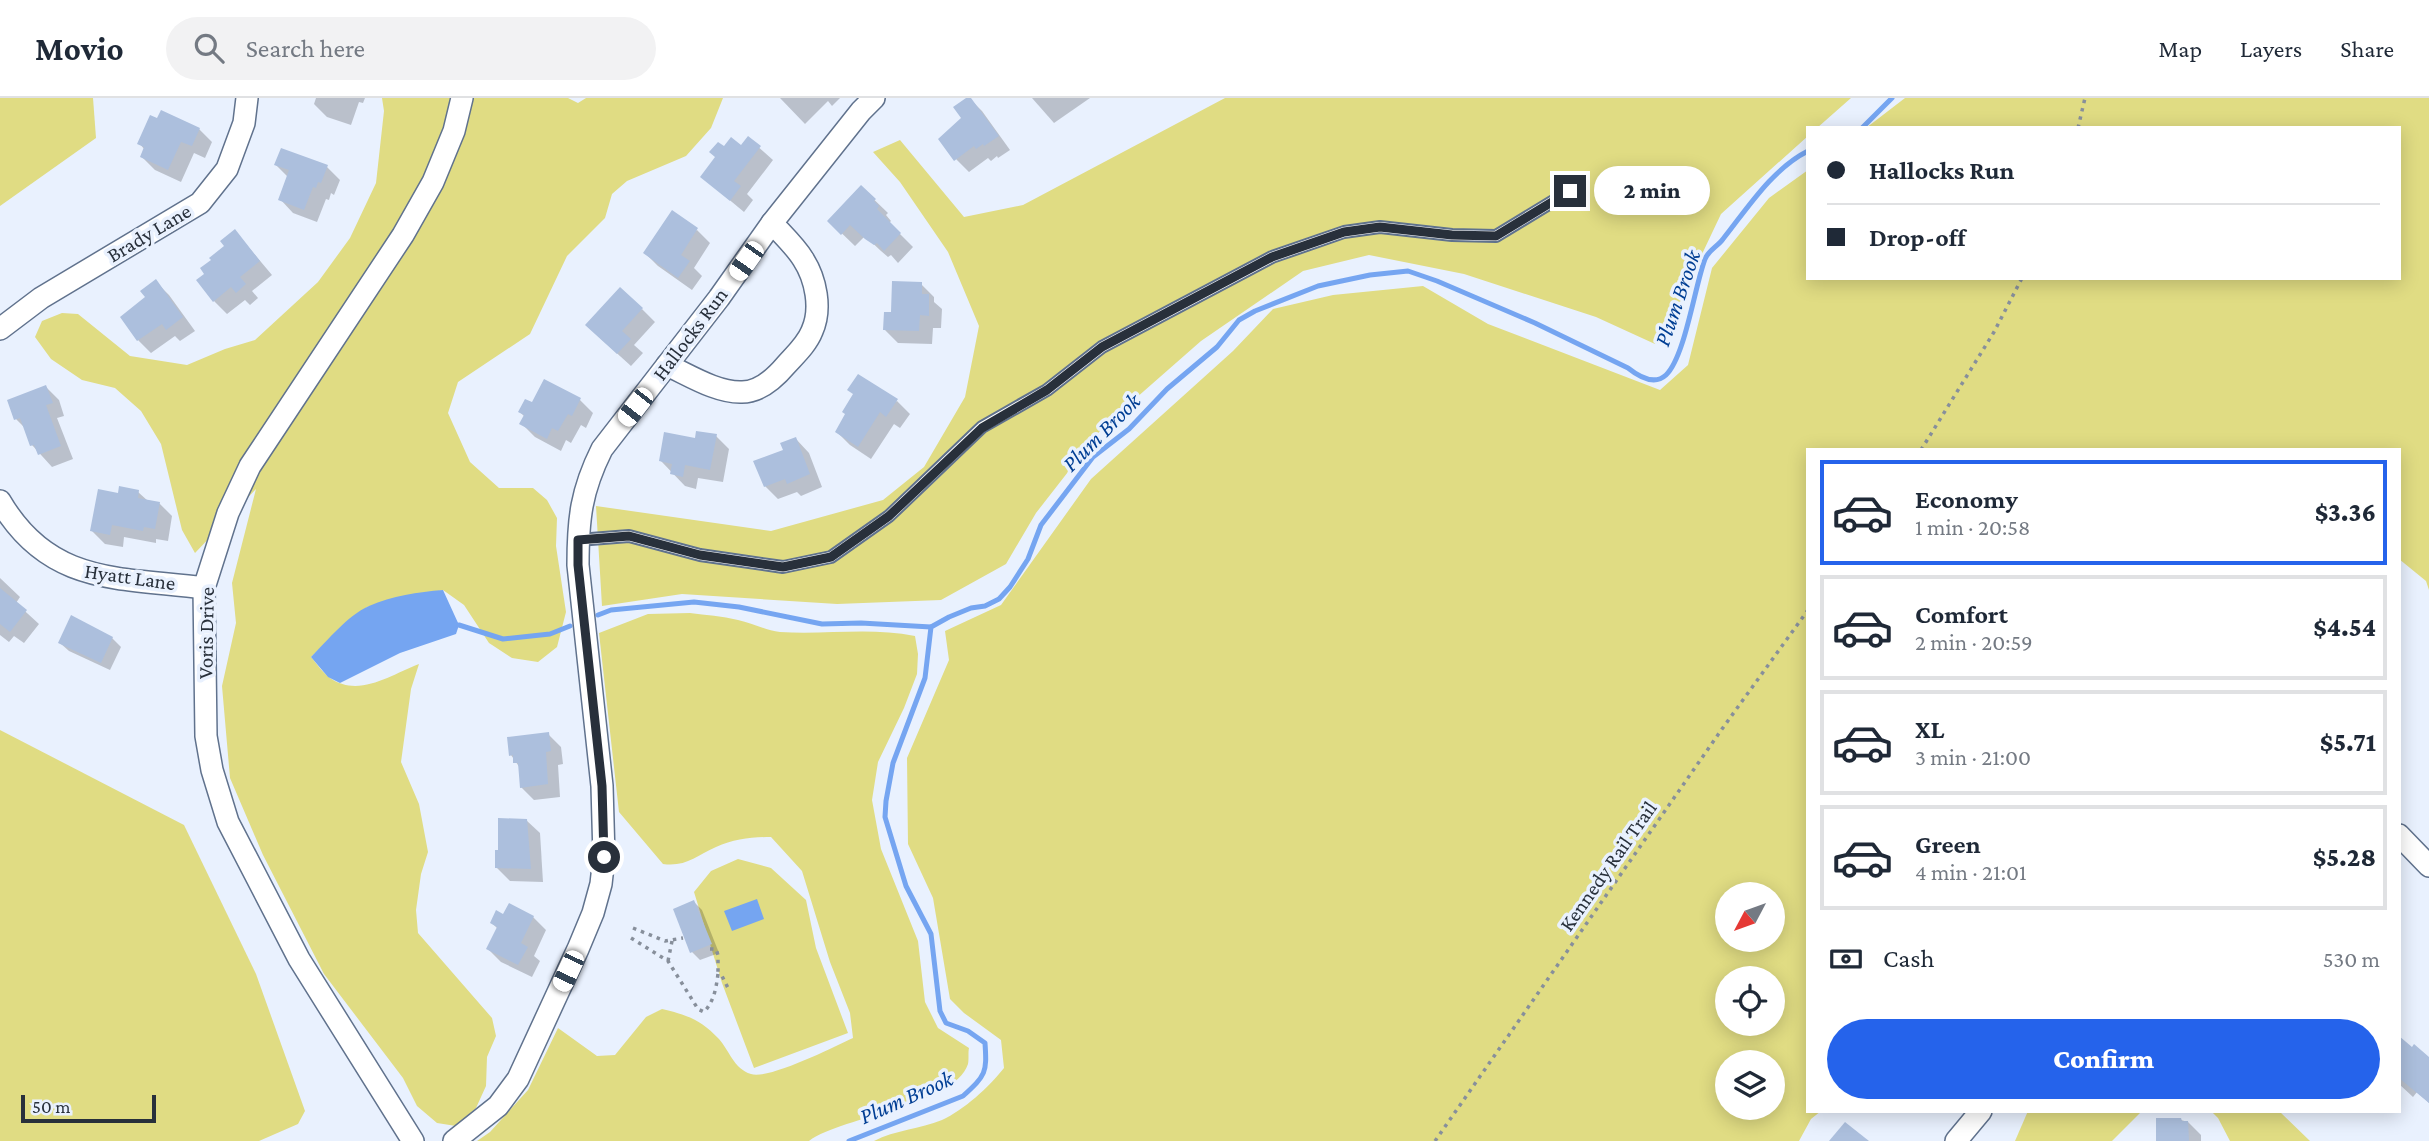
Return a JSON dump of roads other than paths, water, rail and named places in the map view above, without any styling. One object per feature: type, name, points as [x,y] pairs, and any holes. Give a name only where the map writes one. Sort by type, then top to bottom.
[{"type":"street","name":"Brady Lane","points":[[0,329],[41,298],[200,203],[227,169],[244,123],[247,98]]},
{"type":"street","name":"Voris Drive","points":[[412,1141],[299,959],[228,822],[212,770],[206,736],[204,588],[228,513],[250,466],[403,235],[433,182],[454,131],[462,98]]},
{"type":"street","name":"Hallocks Run","points":[[454,1141],[498,1106],[518,1079],[578,949],[601,884],[604,857],[602,786],[578,565],[583,496],[590,474],[602,449],[719,298],[772,223],[874,98]]},
{"type":"street","points":[[667,365],[718,388],[744,393],[762,387],[785,367],[807,341],[816,316],[815,285],[803,258],[772,223]]},
{"type":"street","name":"Hyatt Lane","points":[[0,501],[22,531],[49,556],[68,567],[89,574],[204,588]]},
{"type":"street","points":[[2401,837],[2429,866]]},
{"type":"street","points":[[1957,1141],[1979,1113]]},
{"type":"lane","points":[[578,540],[629,536],[700,555],[783,567],[831,557],[889,516],[982,428],[1047,390],[1102,347],[1272,257],[1344,232],[1380,227],[1452,235],[1496,236],[1570,191]]},
{"type":"water","points":[[443,590],[459,625],[456,634],[400,653],[340,683],[328,677],[311,657],[345,622],[361,610],[405,595]]},
{"type":"water","points":[[757,899],[764,919],[732,931],[724,911]]},
{"type":"waterway","name":"Plum Brook","points":[[1864,126],[1892,98]]},
{"type":"waterway","name":"Plum Brook","points":[[849,1141],[963,1096],[983,1073],[986,1061],[985,1043],[968,1031],[946,1023],[940,1011],[931,934],[906,886],[885,817],[886,801],[893,763],[925,678],[931,627],[949,617],[999,599],[1028,559],[1041,525],[1093,457],[1129,429],[1167,389],[1217,347],[1239,320],[1318,286],[1370,275],[1408,271],[1437,281],[1535,323],[1628,368],[1641,377],[1651,380],[1661,378],[1673,366],[1679,353],[1706,256],[1721,242],[1772,179],[1806,152]]},
{"type":"waterway","points":[[598,615],[611,610],[694,602],[739,607],[822,624],[931,627]]},
{"type":"waterway","points":[[459,625],[503,639],[550,634],[570,626]]}]
